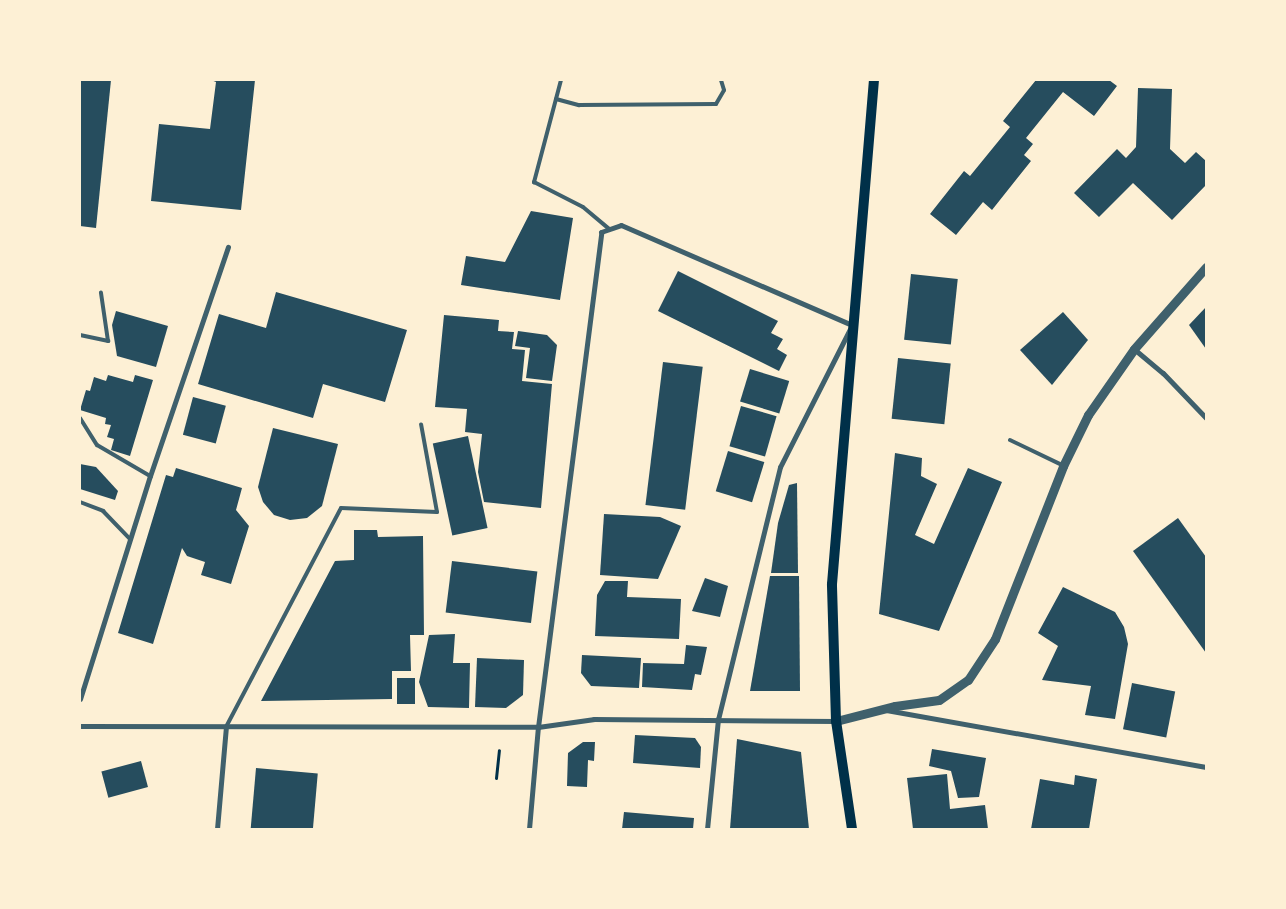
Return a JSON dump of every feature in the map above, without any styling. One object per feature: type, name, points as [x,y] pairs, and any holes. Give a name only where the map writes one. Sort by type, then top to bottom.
[{"type":"main road","points":[[852,829],[836,722],[832,584],[852,325],[874,80]]},
{"type":"street","points":[[528,829],[538,727],[601,232],[621,225],[852,325],[780,467],[718,718],[707,829]]},
{"type":"street","points":[[80,699],[150,476],[228,247]]},
{"type":"street","points":[[80,726],[538,727],[594,719],[718,718],[836,722],[883,710],[939,700],[956,691],[975,672],[995,639],[1063,466],[1088,415],[1134,349],[1206,268]]},
{"type":"street","points":[[1134,349],[1163,373],[1206,418]]},
{"type":"street","points":[[883,710],[1206,767]]},
{"type":"street","points":[[217,829],[226,727]]},
{"type":"lane","points":[[561,80],[534,182],[584,207],[609,229]]},
{"type":"lane","points":[[556,99],[579,105],[716,104],[724,90],[721,80]]},
{"type":"lane","points":[[80,335],[108,341],[101,293]]},
{"type":"lane","points":[[80,418],[97,445],[150,476]]},
{"type":"lane","points":[[226,727],[341,508],[436,512],[421,424]]},
{"type":"lane","points":[[1010,440],[1063,466]]},
{"type":"lane","points":[[80,502],[102,511],[130,539]]},
{"type":"path","points":[[496,778],[499,750]]},
{"type":"building","points":[[80,80],[111,80],[96,228],[80,226]]},
{"type":"building","points":[[211,80],[255,80],[241,210],[151,201],[159,124],[210,129],[216,82]]},
{"type":"building","points":[[1036,80],[1109,80],[1117,86],[1094,116],[1063,92],[1026,138],[1033,144],[1024,155],[1031,161],[992,210],[983,202],[956,235],[930,214],[964,171],[970,176],[1010,127],[1003,121]]},
{"type":"building","points":[[1138,88],[1172,89],[1170,149],[1185,163],[1196,152],[1206,161],[1206,185],[1172,220],[1133,183],[1099,217],[1074,193],[1117,149],[1126,158],[1136,147]]},
{"type":"building","points":[[531,211],[573,218],[560,300],[461,285],[466,256],[505,262]]},
{"type":"building","points":[[678,271],[778,321],[771,333],[783,339],[777,349],[787,355],[779,371],[658,311]]},
{"type":"building","points":[[911,274],[958,279],[951,345],[904,340]]},
{"type":"building","points":[[276,292],[407,330],[385,402],[323,384],[313,418],[198,384],[219,314],[266,328]]},
{"type":"building","points":[[1206,307],[1206,349],[1189,325]]},
{"type":"building","points":[[116,311],[168,326],[156,367],[117,356],[112,325]]},
{"type":"building","points":[[1063,312],[1088,340],[1052,385],[1020,350]]},
{"type":"building","points":[[444,315],[499,320],[498,331],[514,332],[512,349],[525,350],[522,381],[552,384],[541,508],[484,502],[478,472],[482,434],[465,432],[467,409],[435,407]]},
{"type":"building","points":[[518,331],[547,335],[557,345],[552,381],[526,378],[530,348],[515,346]]},
{"type":"building","points":[[898,358],[951,364],[944,424],[892,419]]},
{"type":"building","points":[[663,362],[703,367],[685,510],[645,505]]},
{"type":"building","points":[[750,369],[789,381],[779,414],[740,402]]},
{"type":"building","points":[[108,375],[133,382],[135,375],[153,380],[130,456],[111,450],[114,439],[107,437],[111,425],[105,424],[106,418],[80,410],[86,390],[90,391],[94,377],[106,381]]},
{"type":"building","points":[[193,397],[226,406],[216,443],[183,435]]},
{"type":"building","points":[[741,406],[777,416],[765,457],[729,446]]},
{"type":"building","points":[[273,428],[338,444],[322,506],[307,518],[290,520],[274,515],[263,502],[258,487]]},
{"type":"building","points":[[468,436],[488,528],[452,535],[433,443]]},
{"type":"building","points":[[728,451],[764,462],[752,502],[716,491]]},
{"type":"building","points":[[895,453],[922,458],[921,476],[937,484],[915,535],[934,544],[968,468],[1002,482],[939,631],[879,614]]},
{"type":"building","points":[[80,464],[96,467],[118,491],[115,500],[80,489]]},
{"type":"building","points":[[176,468],[242,488],[236,510],[249,526],[231,584],[201,575],[205,562],[187,556],[182,548],[153,644],[118,633],[166,475],[173,477]]},
{"type":"building","points":[[797,483],[798,573],[771,573],[778,523],[789,485]]},
{"type":"building","points":[[604,514],[660,517],[681,526],[658,579],[600,575]]},
{"type":"building","points":[[1178,518],[1206,557],[1206,653],[1133,551]]},
{"type":"building","points":[[354,530],[377,530],[378,537],[423,536],[424,635],[410,635],[411,671],[392,671],[392,699],[261,701],[335,561],[354,560]]},
{"type":"building","points":[[452,561],[537,571],[531,623],[446,613]]},
{"type":"building","points":[[770,576],[799,576],[800,691],[750,691]]},
{"type":"building","points":[[705,578],[728,586],[720,617],[692,611]]},
{"type":"building","points":[[605,581],[628,581],[627,597],[681,599],[679,639],[595,636],[597,595]]},
{"type":"building","points":[[1063,587],[1115,612],[1124,627],[1128,644],[1115,719],[1085,715],[1091,686],[1042,680],[1058,646],[1038,633]]},
{"type":"building","points":[[455,634],[453,663],[470,663],[469,708],[428,707],[419,682],[429,635]]},
{"type":"building","points":[[686,645],[707,647],[701,675],[695,674],[692,690],[642,687],[643,663],[684,664]]},
{"type":"building","points":[[582,655],[641,658],[639,688],[591,686],[581,673]]},
{"type":"building","points":[[477,658],[524,660],[523,695],[506,708],[475,707]]},
{"type":"building","points":[[397,678],[415,678],[415,704],[397,704]]},
{"type":"building","points":[[1132,683],[1175,691],[1166,738],[1123,729]]},
{"type":"building","points":[[635,735],[695,738],[701,747],[700,768],[633,763]]},
{"type":"building","points":[[737,739],[801,752],[809,829],[730,829]]},
{"type":"building","points":[[583,742],[595,742],[594,761],[588,760],[587,787],[567,786],[568,753]]},
{"type":"building","points":[[932,749],[986,758],[979,797],[958,798],[951,771],[929,766]]},
{"type":"building","points":[[141,761],[148,787],[108,798],[101,772]]},
{"type":"building","points":[[256,768],[318,773],[313,829],[251,829]]},
{"type":"building","points":[[947,774],[950,809],[985,805],[988,829],[913,829],[907,778]]},
{"type":"building","points":[[1075,775],[1097,779],[1089,829],[1031,829],[1040,779],[1074,785]]},
{"type":"building","points":[[624,812],[694,818],[693,829],[622,829]]}]
